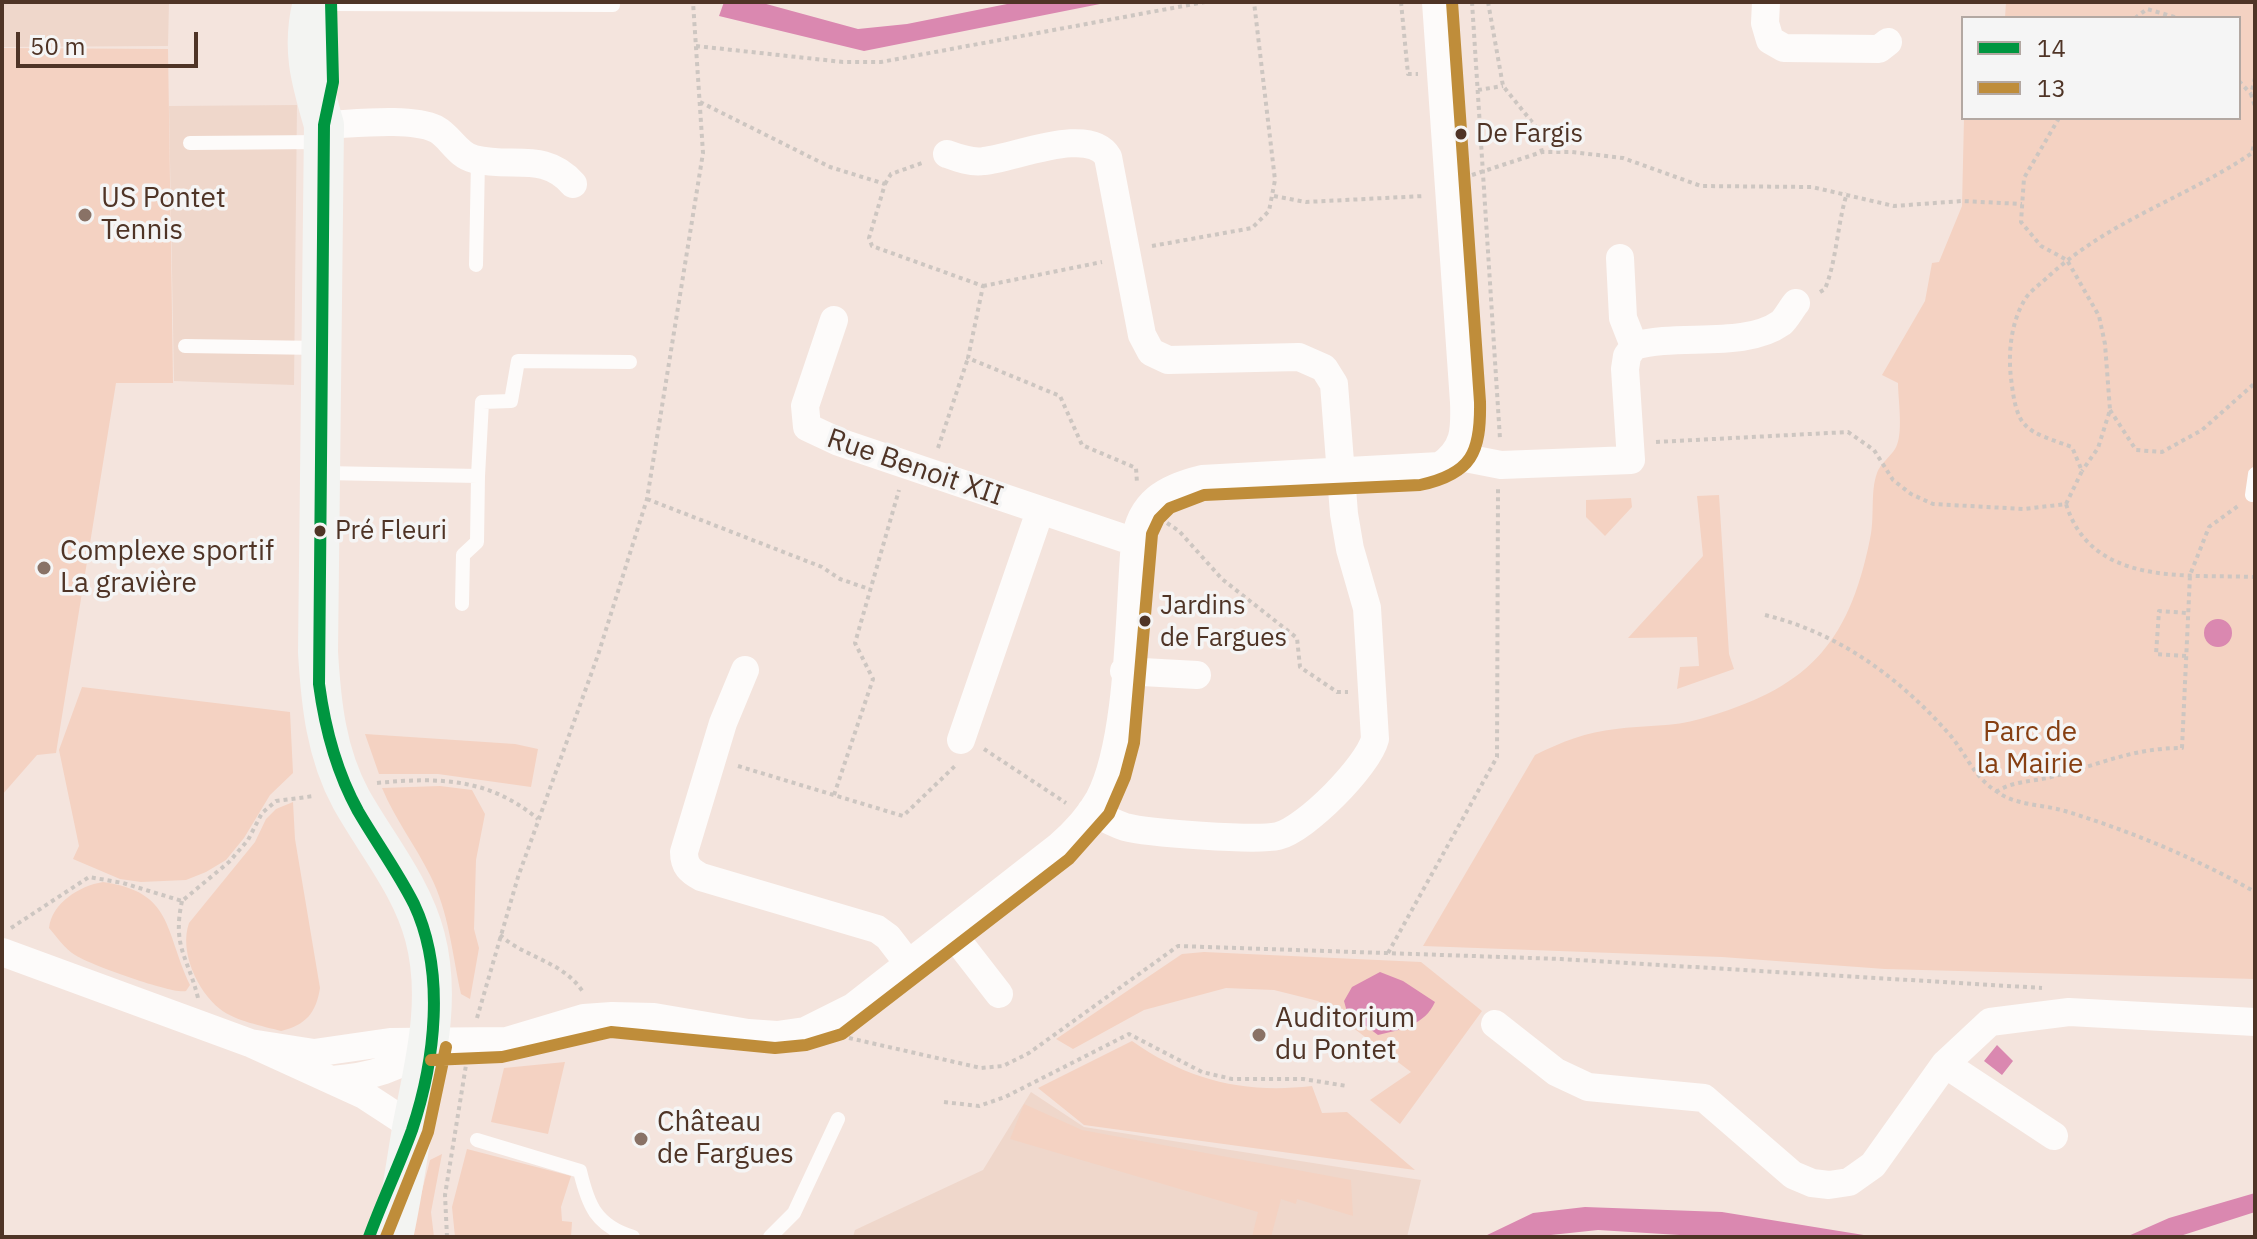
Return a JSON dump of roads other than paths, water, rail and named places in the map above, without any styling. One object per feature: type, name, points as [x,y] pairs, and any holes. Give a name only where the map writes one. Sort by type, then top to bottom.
[{"type":"main road","points":[[325,3],[330,88],[324,133],[319,684],[331,747],[346,788],[416,909],[425,936],[433,991],[430,1044],[393,1237]]},
{"type":"main road","points":[[369,1237],[413,1127]]},
{"type":"street","points":[[250,1043],[314,1053],[390,1042],[476,1049],[584,1018],[612,1016],[654,1017],[777,1035],[805,1031],[833,1020],[1059,846],[1091,811],[1105,785],[1115,753],[1135,542],[1140,515],[1147,506],[1172,488],[1202,479],[1418,469],[1440,466],[1455,456],[1465,428],[1436,2]]},
{"type":"street","points":[[1766,2],[1765,23],[1770,40],[1784,48],[1879,49],[1888,42]]},
{"type":"street","points":[[324,133],[408,125],[436,130],[464,156],[478,160],[544,164],[561,171],[573,184]]},
{"type":"street","points":[[947,154],[981,162],[1084,141],[1095,143],[1108,157],[1142,335],[1151,352],[1158,357],[1183,360],[1299,357],[1311,360],[1330,373],[1350,549],[1367,608],[1375,739],[1369,757],[1305,820],[1280,835],[1153,831],[1126,827],[1091,811]]},
{"type":"street","points":[[1620,258],[1623,318],[1634,346]]},
{"type":"street","points":[[1455,456],[1501,465],[1639,452],[1625,369],[1627,356],[1634,346],[1662,339],[1745,336],[1781,323],[1796,303]]},
{"type":"street","name":"Rue Benoit XII","points":[[834,320],[805,406],[807,427],[918,469],[1135,542]]},
{"type":"street","name":"Rue Benoit XII","points":[[968,742],[1040,511]]},
{"type":"street","points":[[745,670],[684,852],[689,870],[701,877],[877,929],[888,937],[908,963]]},
{"type":"street","points":[[1124,671],[1197,675]]},
{"type":"street","points":[[951,932],[999,994]]},
{"type":"street","points":[[2,952],[250,1043],[387,1107],[413,1127]]},
{"type":"street","points":[[1495,1024],[1556,1072],[1588,1087],[1704,1098],[1793,1175],[1812,1183],[1829,1185],[1849,1182],[1873,1165],[1945,1064],[1990,1022],[2069,1012],[2255,1022]]},
{"type":"street","points":[[332,1080],[391,1069],[409,1062],[430,1044]]},
{"type":"street","points":[[1945,1064],[2054,1136]]},
{"type":"lane","points":[[325,3],[613,5]]},
{"type":"lane","points":[[190,143],[324,133]]},
{"type":"lane","points":[[476,265],[478,160]]},
{"type":"lane","points":[[185,346],[321,348]]},
{"type":"lane","points":[[462,604],[463,555],[477,542],[482,402],[511,401],[518,361],[630,362]]},
{"type":"lane","points":[[320,473],[478,476]]},
{"type":"lane","points":[[2252,495],[2255,474]]},
{"type":"lane","points":[[770,1237],[794,1213],[838,1119]]},
{"type":"lane","points":[[477,1140],[580,1171],[589,1208],[619,1233],[633,1237]]},
{"type":"place","name":"De Fargis","points":[[1461,134]]},
{"type":"place","name":"US Pontet Tennis","points":[[85,215]]},
{"type":"place","name":"Pré Fleuri","points":[[320,531]]},
{"type":"place","name":"Complexe sportif La gravière","points":[[44,568]]},
{"type":"place","name":"Jardins de Fargues","points":[[1145,621]]},
{"type":"place","name":"Auditorium du Pontet","points":[[1259,1035]]},
{"type":"place","name":"Château de Fargues","points":[[641,1139]]},
{"type":"park label","name":"Parc de la Mairie","points":[[2030,749]]}]
